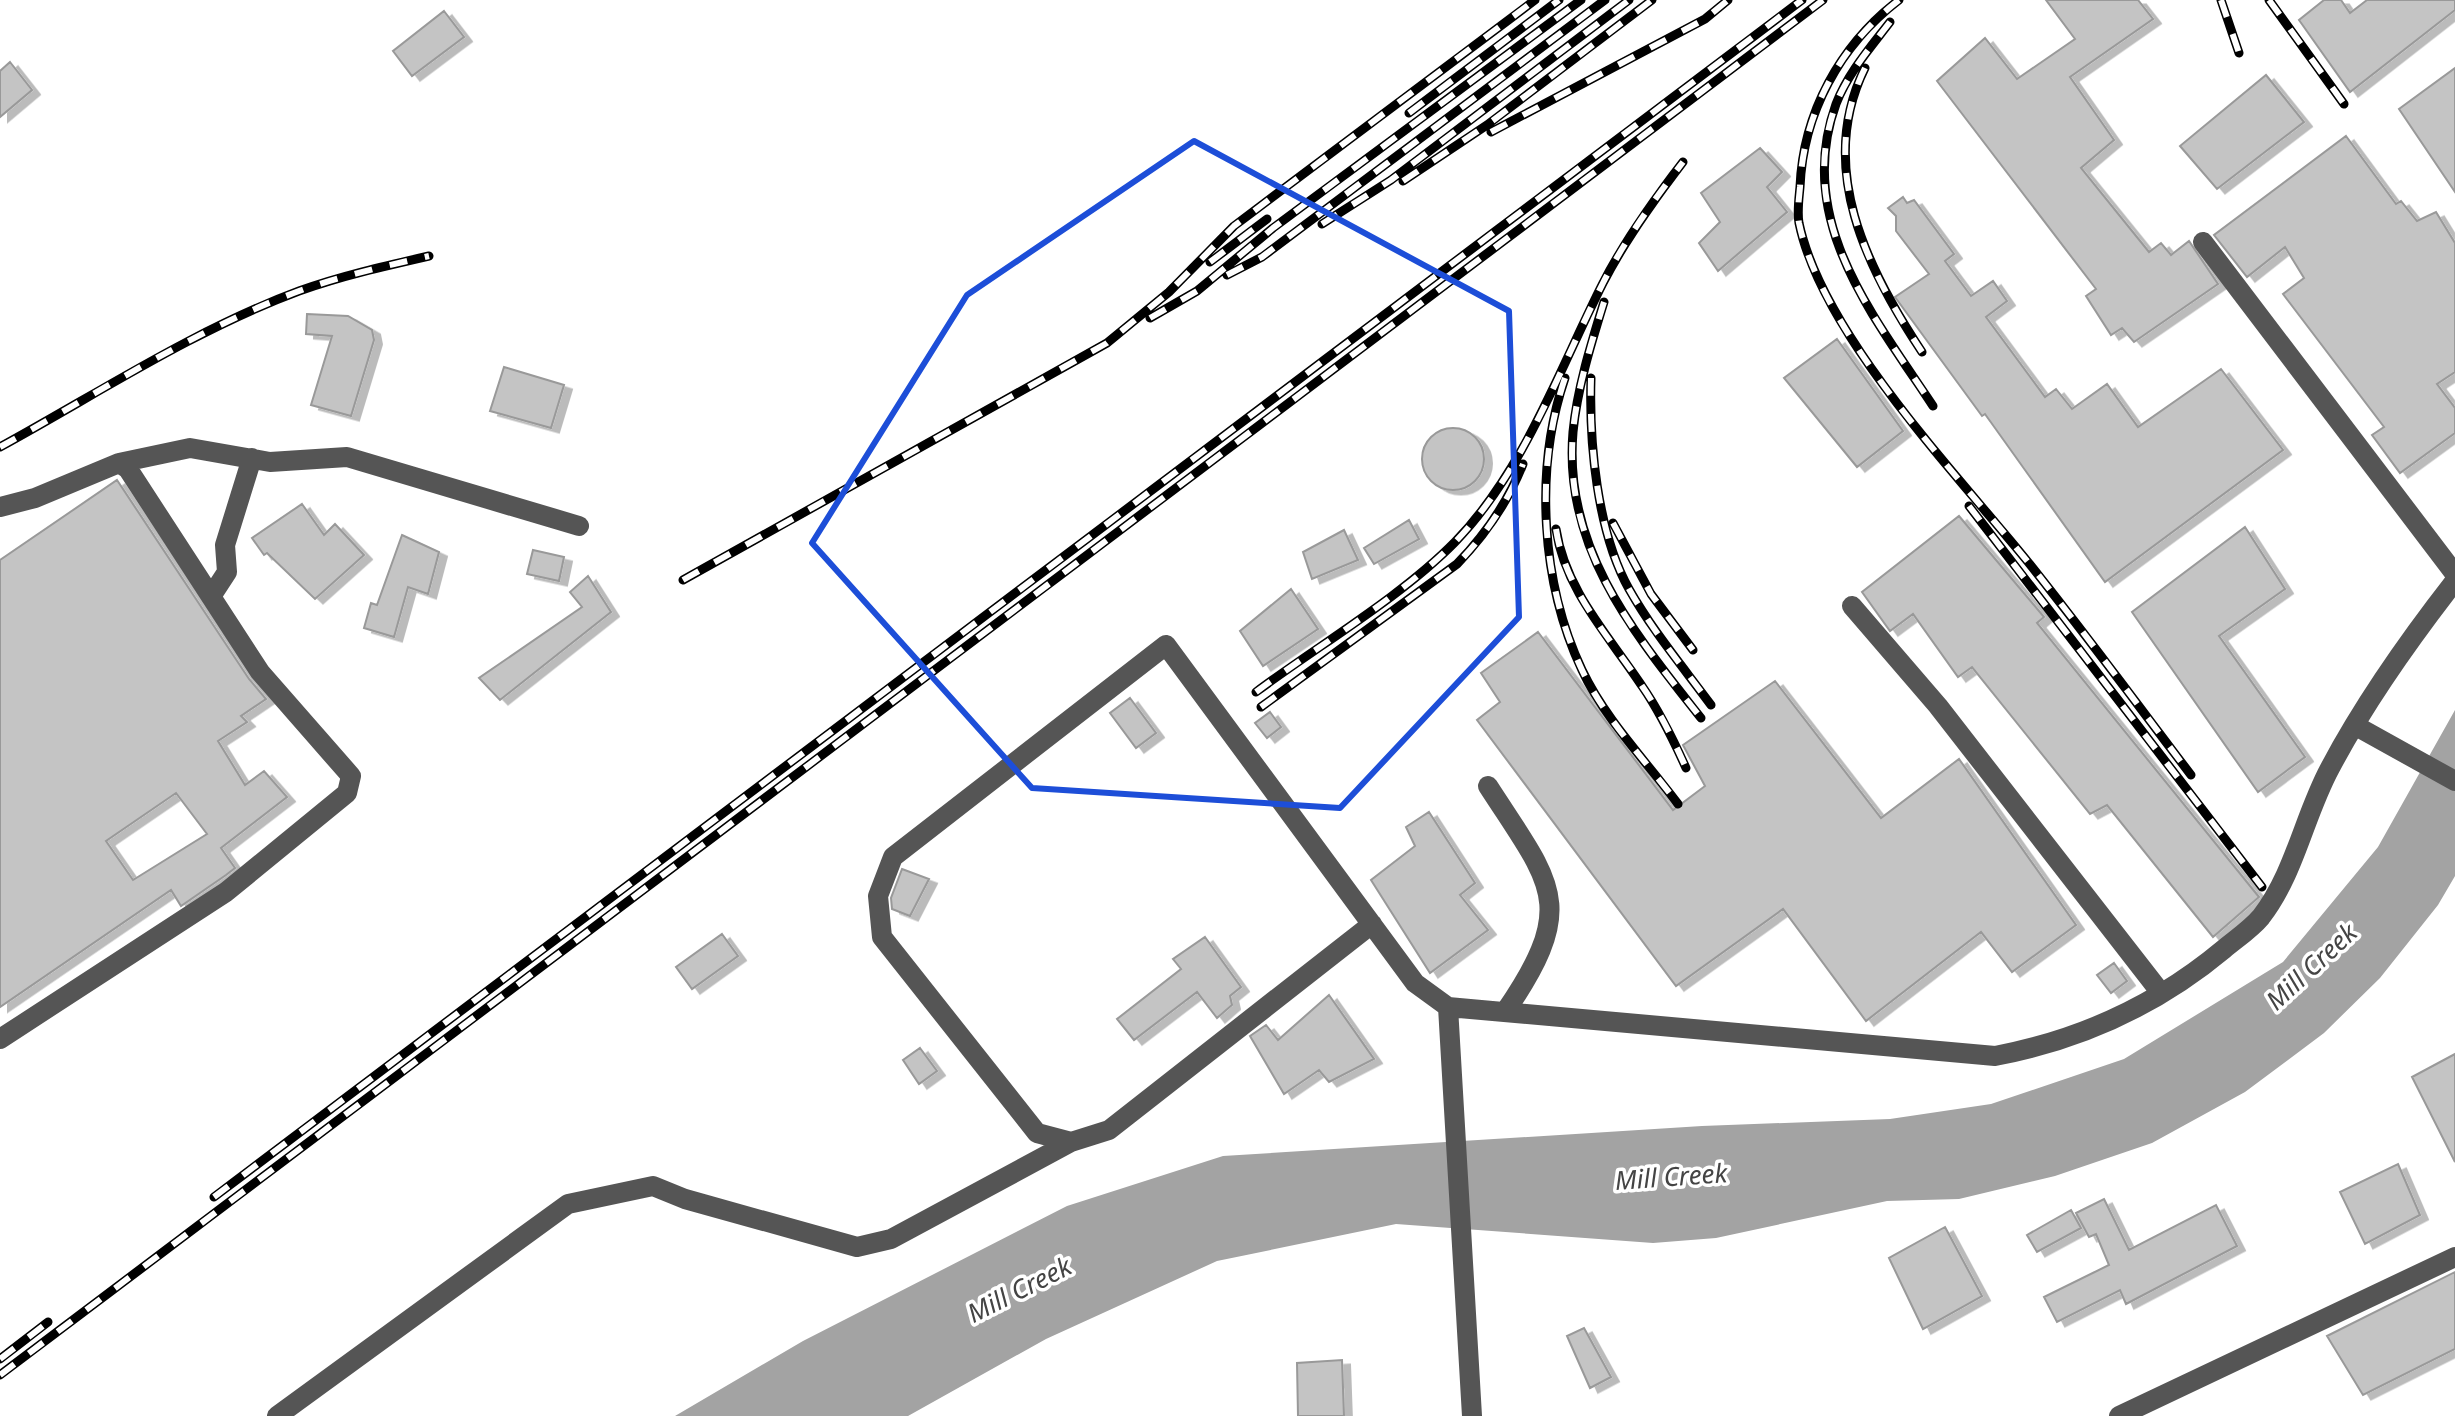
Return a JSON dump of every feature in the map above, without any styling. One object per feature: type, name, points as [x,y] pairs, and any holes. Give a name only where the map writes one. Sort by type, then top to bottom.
[{"type":"lane","points":[[2203,242],[2455,574]]},
{"type":"lane","points":[[0,507],[35,498],[119,463],[190,448],[270,462],[347,457],[579,526]]},
{"type":"lane","points":[[212,595],[227,572],[225,545],[252,458]]},
{"type":"lane","points":[[0,1039],[226,892],[347,793],[351,776],[260,672],[128,469],[119,463]]},
{"type":"lane","points":[[1071,1142],[1037,1133],[882,937],[878,896],[893,857],[1166,645],[1415,983],[1448,1007],[1995,1056],[2040,1048],[2109,1024],[2193,975],[2260,919],[2285,878],[2329,769],[2402,650],[2455,581]]},
{"type":"lane","points":[[1852,606],[1938,706],[2161,993]]},
{"type":"lane","points":[[2356,726],[2455,781]]},
{"type":"lane","points":[[1488,786],[1544,873],[1550,892],[1550,919],[1536,964],[1505,1012]]},
{"type":"lane","points":[[277,1416],[568,1204],[653,1186],[685,1199],[857,1247],[891,1239],[1071,1142],[1109,1130],[1372,924]]},
{"type":"lane","points":[[1448,1007],[1450,1086],[1472,1416]]},
{"type":"lane","points":[[2119,1416],[2455,1257]]},
{"type":"highlighted area","points":[[1194,141],[1509,311],[1519,617],[1340,808],[1032,788],[812,543],[967,295]]},
{"type":"water","name":"Mill Creek","points":[[2455,710],[2455,876],[2438,905],[2380,978],[2324,1033],[2245,1092],[2152,1143],[2055,1176],[1959,1199],[1887,1201],[1716,1238],[1653,1243],[1396,1224],[1217,1261],[1046,1339],[908,1416],[675,1416],[803,1341],[1067,1206],[1223,1156],[1702,1126],[1890,1119],[1991,1104],[2124,1059],[2283,962],[2378,847]]},
{"type":"building","points":[[2046,0],[2138,0],[2153,19],[2070,77],[2114,140],[2081,168],[2149,252],[2161,243],[2171,255],[2189,241],[2218,284],[2134,342],[2122,328],[2111,335],[2086,296],[2096,289],[1937,81],[1985,38],[2017,79],[2075,39]]},
{"type":"building","points":[[2324,0],[2341,0],[2350,13],[2367,0],[2455,0],[2455,10],[2350,92],[2299,20]]},
{"type":"building","points":[[444,11],[464,37],[412,76],[393,51]]},
{"type":"building","points":[[10,62],[32,90],[0,117],[0,71]]},
{"type":"building","points":[[2455,68],[2455,192],[2399,109]]},
{"type":"building","points":[[2266,75],[2304,122],[2217,189],[2180,146]]},
{"type":"building","points":[[2346,136],[2396,204],[2401,201],[2417,221],[2436,212],[2455,243],[2455,372],[2437,384],[2455,408],[2455,433],[2400,473],[2372,435],[2384,427],[2283,294],[2304,278],[2285,247],[2247,277],[2214,235]]},
{"type":"building","points":[[1760,148],[1782,172],[1767,187],[1787,212],[1718,271],[1699,243],[1720,222],[1701,193]]},
{"type":"building","points":[[1903,197],[1907,203],[1914,200],[1954,254],[1945,261],[1971,296],[1993,281],[2007,301],[1986,317],[2045,397],[2056,389],[2072,409],[2107,384],[2138,427],[2221,369],[2283,450],[2105,582],[1985,414],[1982,416],[1895,297],[1929,274],[1896,231],[1896,216],[1888,208]]},
{"type":"building","points":[[307,314],[348,316],[372,330],[374,340],[351,416],[311,405],[332,336],[306,334]]},
{"type":"building","points":[[1837,339],[1903,431],[1857,467],[1784,378]]},
{"type":"building","points":[[504,367],[564,385],[551,428],[490,411]]},
{"type":"building","points":[[1453,428],[1475,437],[1484,459],[1475,481],[1453,490],[1431,481],[1422,459],[1431,437]]},
{"type":"building","points":[[117,480],[249,679],[266,699],[241,716],[247,722],[218,741],[245,785],[264,771],[287,797],[221,848],[235,868],[226,875],[181,906],[171,890],[0,1007],[0,560]],"holes":[[[176,793],[207,834],[133,880],[106,841]]]},
{"type":"building","points":[[302,504],[324,535],[335,524],[364,555],[315,599],[267,553],[264,555],[252,538]]},
{"type":"building","points":[[1959,516],[2044,617],[2037,623],[2259,897],[2213,937],[2107,805],[2090,814],[1972,667],[1958,677],[1913,614],[1890,631],[1862,592]]},
{"type":"building","points":[[1409,520],[1419,539],[1374,564],[1364,548]]},
{"type":"building","points":[[2245,527],[2285,589],[2219,636],[2305,757],[2258,792],[2132,612]]},
{"type":"building","points":[[1344,530],[1358,560],[1312,579],[1303,552]]},
{"type":"building","points":[[402,535],[439,552],[428,594],[408,587],[394,637],[364,628],[371,603],[377,605]]},
{"type":"building","points":[[533,550],[564,557],[559,581],[527,574]]},
{"type":"building","points":[[588,576],[611,612],[500,700],[479,678],[582,607],[570,592]]},
{"type":"building","points":[[1291,589],[1318,629],[1263,666],[1240,631]]},
{"type":"building","points":[[1538,632],[1673,810],[1705,786],[1683,745],[1775,681],[1881,818],[1959,759],[2076,925],[2012,972],[1981,932],[1866,1021],[1783,909],[1676,986],[1477,720],[1500,702],[1481,673]]},
{"type":"building","points":[[1130,698],[1156,733],[1136,748],[1110,713]]},
{"type":"building","points":[[1270,712],[1281,727],[1267,738],[1255,723]]},
{"type":"building","points":[[1429,812],[1475,883],[1460,895],[1488,930],[1430,973],[1371,880],[1415,846],[1406,827]]},
{"type":"building","points":[[902,869],[929,879],[910,916],[892,909],[891,898]]},
{"type":"building","points":[[722,934],[738,956],[692,989],[676,967]]},
{"type":"building","points":[[1205,937],[1241,987],[1230,996],[1232,1005],[1217,1018],[1197,992],[1134,1040],[1117,1019],[1181,969],[1173,959]]},
{"type":"building","points":[[2114,963],[2127,981],[2111,993],[2097,975]]},
{"type":"building","points":[[1329,995],[1374,1059],[1329,1082],[1319,1070],[1284,1094],[1250,1036],[1266,1025],[1278,1040]]},
{"type":"building","points":[[920,1048],[937,1071],[919,1084],[903,1060]]},
{"type":"building","points":[[2455,1054],[2455,1162],[2412,1077]]},
{"type":"building","points":[[2398,1164],[2420,1215],[2365,1244],[2340,1192]]},
{"type":"building","points":[[2104,1199],[2129,1250],[2216,1205],[2237,1246],[2126,1304],[2120,1290],[2057,1322],[2044,1297],[2109,1265],[2096,1234],[2089,1237],[2076,1213]]},
{"type":"building","points":[[2071,1210],[2081,1228],[2037,1252],[2027,1235]]},
{"type":"building","points":[[1945,1227],[1982,1296],[1923,1329],[1889,1258]]},
{"type":"building","points":[[2455,1272],[2455,1349],[2363,1395],[2327,1336]]},
{"type":"building","points":[[1584,1328],[1611,1377],[1590,1388],[1567,1336]]},
{"type":"building","points":[[1342,1360],[1344,1416],[1298,1416],[1297,1363]]},
{"type":"railway","points":[[683,580],[1107,343],[1169,292],[1234,226],[1535,0]]},
{"type":"railway","points":[[1409,113],[1559,0]]},
{"type":"railway","points":[[1150,318],[1197,291],[1273,228],[1581,0]]},
{"type":"railway","points":[[1227,275],[1262,257],[1605,0]]},
{"type":"railway","points":[[1322,224],[1391,180],[1629,0]]},
{"type":"railway","points":[[1403,181],[1487,125],[1652,0]]},
{"type":"railway","points":[[1491,132],[1705,19],[1728,0]]},
{"type":"railway","points":[[214,1197],[1802,0]]},
{"type":"railway","points":[[0,1375],[1823,0]]},
{"type":"railway","points":[[1899,0],[1859,38],[1843,59],[1828,83],[1808,133],[1798,214],[1812,266],[1834,310],[1895,401],[2049,588],[2191,775]]},
{"type":"railway","points":[[2221,0],[2239,53]]},
{"type":"railway","points":[[2269,0],[2344,104]]},
{"type":"railway","points":[[1890,22],[1853,71],[1836,104],[1826,147],[1825,187],[1832,227],[1846,264],[1887,337],[1933,406]]},
{"type":"railway","points":[[1865,68],[1851,105],[1846,142],[1847,179],[1854,216],[1883,287],[1922,352]]},
{"type":"railway","points":[[1256,692],[1410,582],[1455,542],[1479,514],[1521,452],[1612,267],[1640,221],[1683,162]]},
{"type":"railway","points":[[1210,262],[1267,219]]},
{"type":"railway","points":[[0,447],[146,364],[260,307],[331,281],[429,256]]},
{"type":"railway","points":[[1604,302],[1581,383],[1573,432],[1573,474],[1579,514],[1591,551],[1628,621],[1701,718]]},
{"type":"railway","points":[[1565,378],[1555,413],[1546,487],[1546,526],[1558,600],[1568,636],[1591,688],[1614,723],[1678,804]]},
{"type":"railway","points":[[1591,378],[1597,486],[1618,566],[1648,619],[1711,705]]},
{"type":"railway","points":[[1261,707],[1457,564],[1495,517],[1523,464]]},
{"type":"railway","points":[[1969,506],[2262,887]]},
{"type":"railway","points":[[1613,523],[1651,594],[1693,650]]},
{"type":"railway","points":[[1556,529],[1561,551],[1578,592],[1655,706],[1686,768]]},
{"type":"railway","points":[[0,1359],[48,1322]]}]
